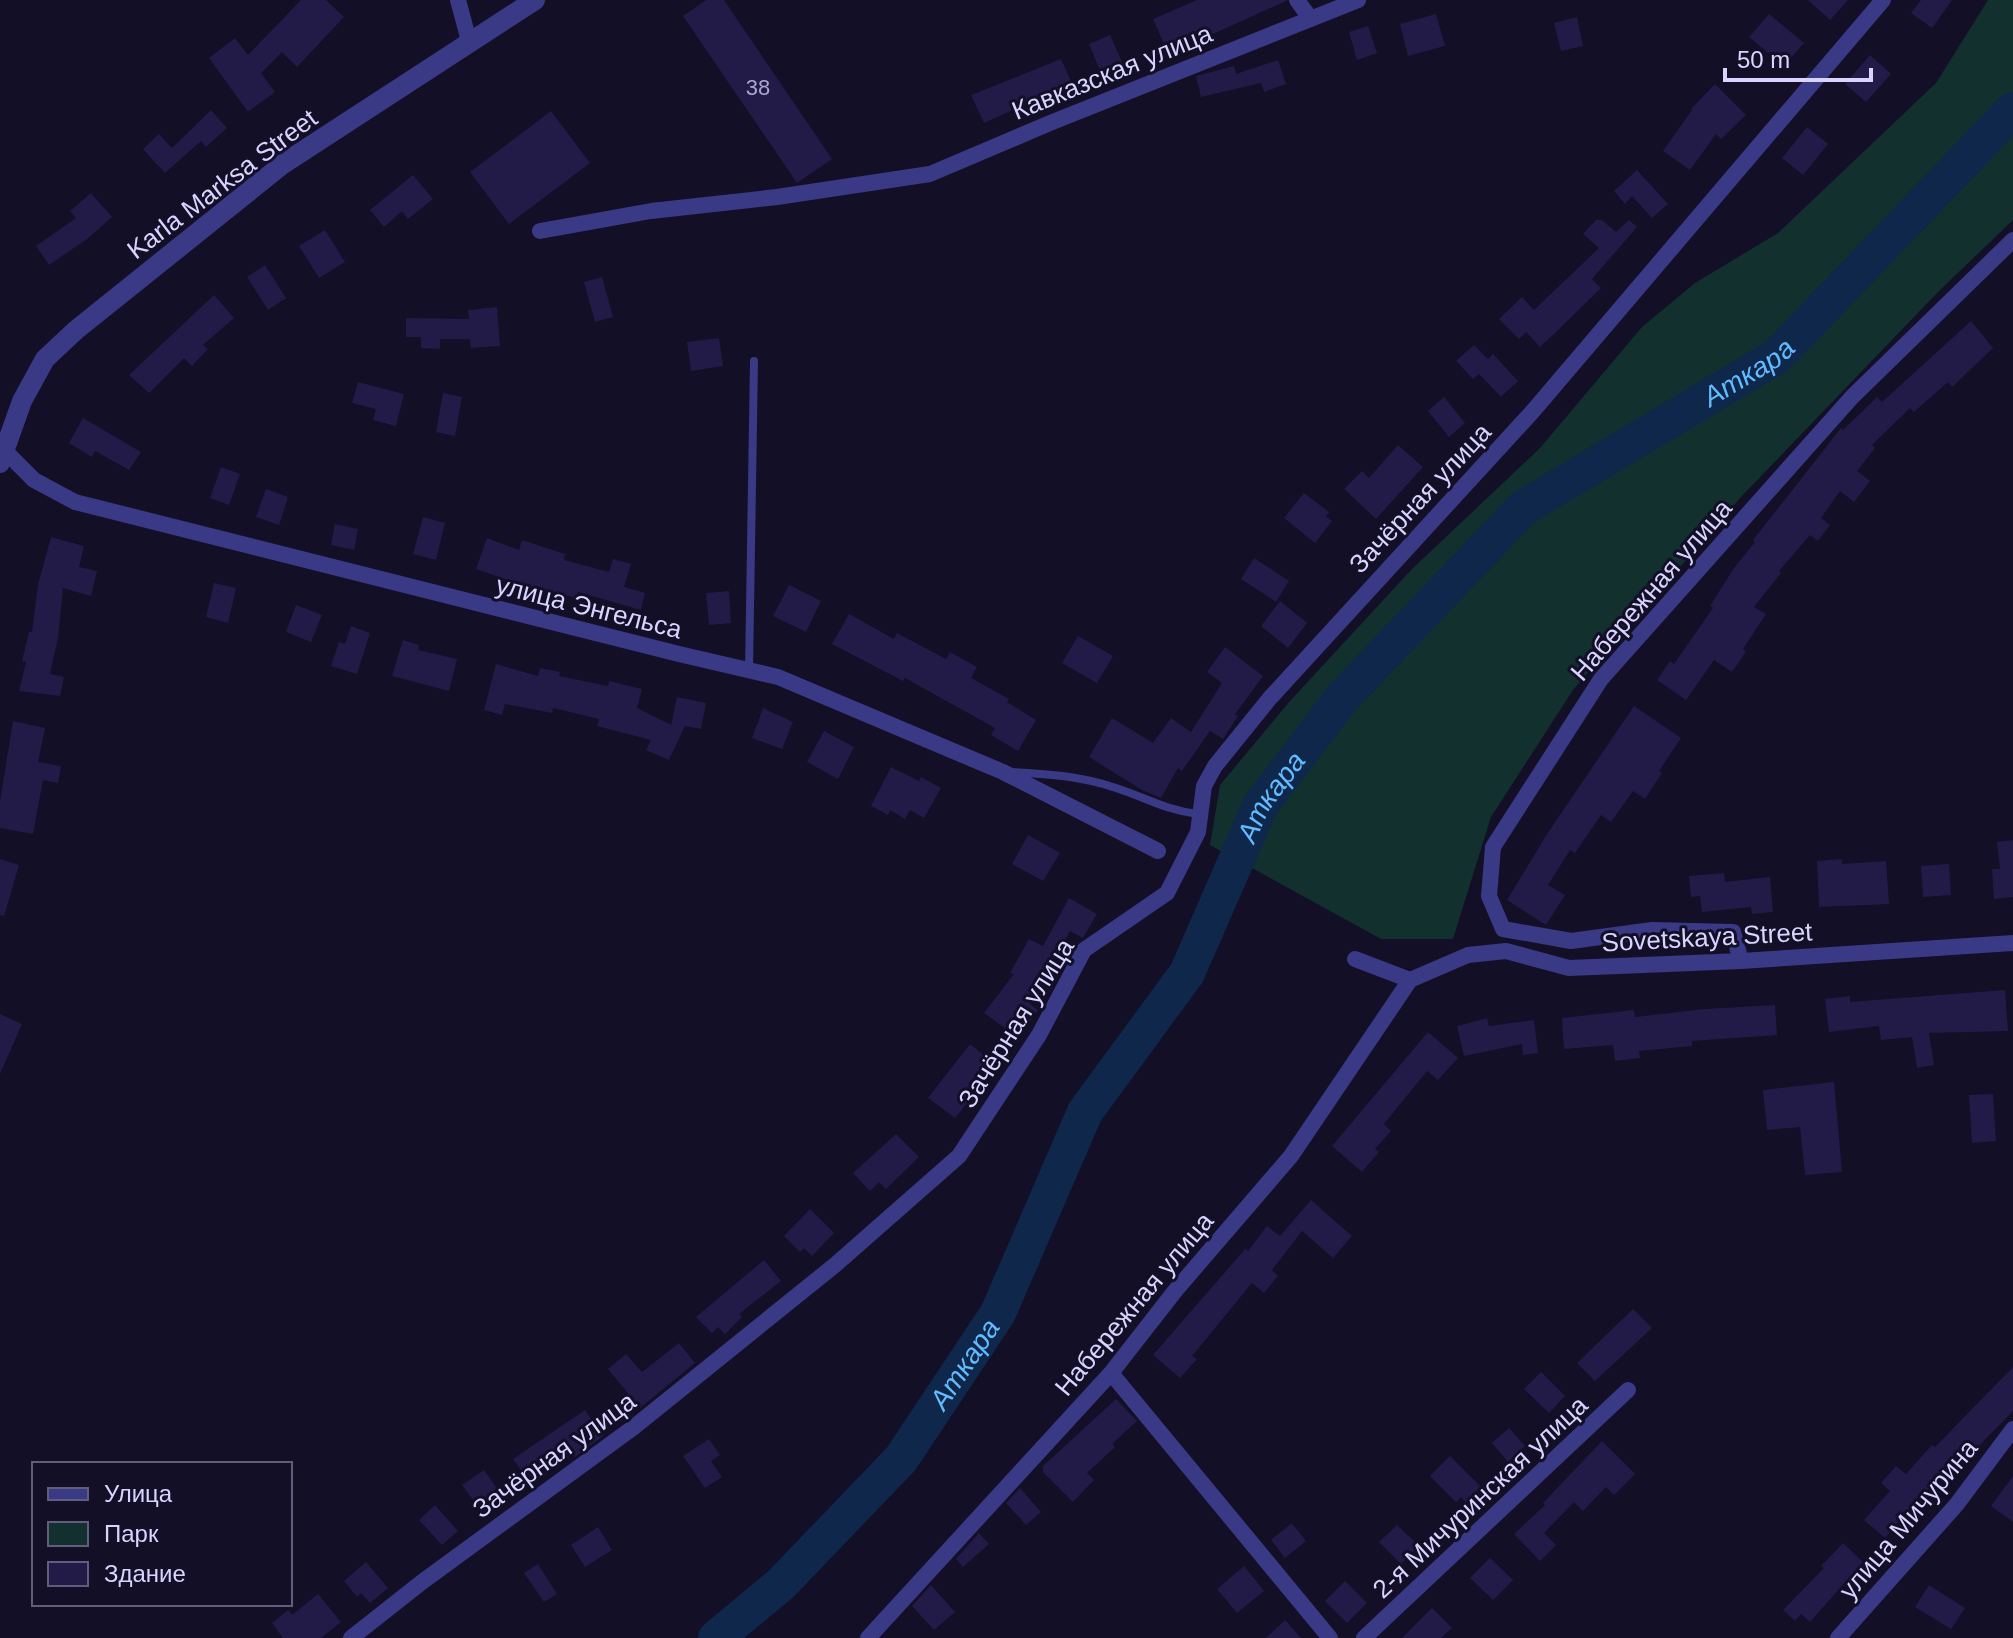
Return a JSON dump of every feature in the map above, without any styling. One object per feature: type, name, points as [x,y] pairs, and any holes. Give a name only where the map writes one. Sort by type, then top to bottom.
[{"type":"street","points":[[458,0],[469,41]]},
{"type":"street","name":"Karla Marksa Street","points":[[1,453],[22,401],[45,359],[76,330],[283,164],[535,0]]},
{"type":"street","points":[[1297,0],[1310,18]]},
{"type":"street","name":"Кавказская улица","points":[[540,231],[651,211],[777,197],[930,174],[1358,0]]},
{"type":"street","name":"Зачёрная улица","points":[[351,1638],[422,1582],[634,1427],[835,1265],[959,1156],[1039,1035],[1084,950],[1167,893],[1198,832],[1204,786],[1215,766],[1270,698],[1533,411],[1883,0]]},
{"type":"street","name":"Набережная улица","points":[[1741,961],[1733,932],[1652,930],[1571,941],[1503,929],[1489,896],[1493,847],[1601,679],[1852,397],[2013,240]]},
{"type":"street","name":"улица Энгельса","points":[[1,453],[34,480],[75,502],[778,677],[1003,772],[1158,851]]},
{"type":"street","name":"Sovetskaya Street","points":[[1410,980],[1468,955],[1506,951],[1569,968],[1741,961],[2013,943]]},
{"type":"street","points":[[1355,959],[1410,980]]},
{"type":"street","name":"Набережная улица","points":[[868,1638],[1111,1373],[1175,1291],[1291,1156],[1410,980]]},
{"type":"street","points":[[1111,1373],[1330,1638]]},
{"type":"street","name":"2-я Мичуринская улица","points":[[1364,1638],[1628,1390]]},
{"type":"street","name":"улица Мичурина","points":[[1838,1638],[1957,1504],[2013,1429]]},
{"type":"lane","points":[[749,670],[754,361]]},
{"type":"lane","points":[[1003,772],[1077,777],[1117,788],[1171,811],[1198,814]]},
{"type":"green space","points":[[1988,0],[2013,0],[2013,220],[1938,292],[1741,497],[1573,690],[1491,817],[1453,939],[1381,939],[1210,845],[1220,785],[1290,701],[1411,570],[1540,448],[1642,327],[1695,283],[1778,233],[1936,83]]},
{"type":"building","points":[[301,0],[326,0],[344,17],[297,67],[282,52],[261,73],[275,92],[248,112],[209,58],[235,38],[248,55]]},
{"type":"building","points":[[706,0],[724,0],[832,159],[797,183],[683,16]]},
{"type":"building","points":[[1197,0],[1286,1],[1200,40],[1199,37],[1167,51],[1153,19]]},
{"type":"building","points":[[1808,0],[1848,0],[1830,20]]},
{"type":"building","points":[[1921,0],[1952,0],[1932,28],[1911,13]]},
{"type":"building","points":[[1436,14],[1445,46],[1408,56],[1400,24]]},
{"type":"building","points":[[1769,14],[1804,43],[1784,66],[1749,37]]},
{"type":"building","points":[[1577,17],[1583,46],[1561,51],[1554,23]]},
{"type":"building","points":[[1368,26],[1377,53],[1357,60],[1349,32]]},
{"type":"building","points":[[1110,35],[1123,64],[1101,73],[1089,44]]},
{"type":"building","points":[[1870,55],[1891,74],[1866,102],[1845,84]]},
{"type":"building","points":[[1061,59],[1072,83],[984,123],[971,95]]},
{"type":"building","points":[[1278,60],[1286,84],[1264,92],[1261,83],[1201,97],[1196,76],[1234,66],[1236,74]]},
{"type":"building","points":[[1715,84],[1746,115],[1721,139],[1716,134],[1690,170],[1663,151],[1691,109]]},
{"type":"building","points":[[211,110],[227,128],[206,147],[201,141],[165,173],[143,149],[159,134],[172,148]]},
{"type":"building","points":[[551,111],[590,163],[509,224],[470,172]]},
{"type":"building","points":[[1807,127],[1828,144],[1803,175],[1782,158]]},
{"type":"building","points":[[1637,170],[1668,204],[1652,218],[1632,196],[1625,204],[1614,191]]},
{"type":"building","points":[[413,175],[433,199],[408,219],[402,211],[384,227],[370,210]]},
{"type":"building","points":[[91,193],[112,217],[49,265],[36,246],[76,218],[70,211]]},
{"type":"building","points":[[1596,220],[1602,220],[1616,232],[1629,220],[1637,227],[1592,279],[1601,288],[1555,333],[1540,347],[1526,332],[1519,339],[1499,319],[1522,297],[1534,310],[1599,248],[1583,234]]},
{"type":"building","points":[[325,230],[345,262],[319,278],[299,246]]},
{"type":"building","points":[[265,265],[286,298],[268,310],[247,277]]},
{"type":"building","points":[[602,277],[613,317],[595,322],[584,282]]},
{"type":"building","points":[[214,295],[234,318],[203,345],[208,349],[192,366],[184,358],[149,393],[129,375]]},
{"type":"building","points":[[497,307],[500,346],[471,348],[470,339],[440,339],[440,349],[421,348],[421,337],[406,337],[406,318],[469,319],[468,310]]},
{"type":"building","points":[[1971,321],[1993,348],[1952,387],[1948,382],[1914,412],[1910,408],[1872,445],[1875,448],[1857,471],[1870,481],[1854,502],[1840,491],[1821,518],[1830,525],[1818,541],[1810,535],[1779,571],[1781,573],[1754,607],[1766,614],[1732,672],[1714,660],[1686,700],[1657,680],[1670,661],[1674,664],[1713,608],[1710,606],[1755,542],[1753,540],[1841,428],[1843,430],[1877,397],[1882,402]]},
{"type":"building","points":[[719,338],[723,366],[691,371],[687,342]]},
{"type":"building","points":[[1474,345],[1488,359],[1493,354],[1518,381],[1501,397],[1479,374],[1473,379],[1456,361]]},
{"type":"building","points":[[358,382],[404,394],[396,426],[373,420],[376,409],[352,403]]},
{"type":"building","points":[[443,393],[462,397],[455,436],[436,432]]},
{"type":"building","points":[[1444,397],[1465,423],[1449,437],[1428,411]]},
{"type":"building","points":[[83,418],[141,452],[129,470],[95,451],[92,457],[69,443]]},
{"type":"building","points":[[1398,445],[1423,467],[1376,519],[1344,489],[1362,471],[1369,478]]},
{"type":"building","points":[[221,467],[240,474],[229,505],[210,498]]},
{"type":"building","points":[[266,489],[288,497],[279,525],[256,517]]},
{"type":"building","points":[[1304,493],[1329,512],[1326,516],[1332,521],[1315,543],[1284,518]]},
{"type":"building","points":[[423,517],[445,523],[436,560],[413,554]]},
{"type":"building","points":[[335,524],[358,529],[354,550],[331,545]]},
{"type":"building","points":[[51,537],[84,546],[79,567],[97,571],[91,596],[63,588],[58,638],[50,674],[64,677],[60,696],[19,691],[26,662],[22,661],[29,632],[32,632],[38,585]]},
{"type":"building","points":[[487,538],[519,550],[522,540],[565,554],[564,560],[609,572],[613,559],[631,564],[624,587],[645,593],[641,610],[578,592],[576,598],[531,588],[476,569]]},
{"type":"building","points":[[1254,558],[1289,581],[1276,602],[1241,579]]},
{"type":"building","points":[[214,583],[236,588],[228,623],[206,617]]},
{"type":"building","points":[[789,585],[821,601],[806,632],[773,616]]},
{"type":"building","points":[[729,591],[731,623],[709,625],[706,593]]},
{"type":"building","points":[[1280,601],[1307,623],[1288,648],[1261,626]]},
{"type":"building","points":[[296,605],[322,615],[311,642],[286,632]]},
{"type":"building","points":[[849,614],[894,639],[897,633],[946,659],[950,652],[977,667],[971,678],[1009,699],[1007,702],[1036,720],[1018,751],[991,735],[995,728],[905,678],[903,681],[832,644]]},
{"type":"building","points":[[351,626],[370,633],[357,674],[331,666],[339,642],[345,644]]},
{"type":"building","points":[[1078,636],[1113,656],[1097,683],[1062,663]]},
{"type":"building","points":[[403,640],[419,645],[418,650],[457,659],[449,691],[392,676]]},
{"type":"building","points":[[1225,647],[1263,676],[1235,714],[1238,716],[1223,739],[1210,731],[1182,771],[1178,768],[1161,798],[1142,790],[1089,757],[1112,718],[1153,743],[1171,718],[1191,732],[1222,683],[1207,672]]},
{"type":"building","points":[[496,664],[538,676],[540,668],[560,672],[559,676],[608,686],[609,681],[642,689],[637,708],[671,725],[677,697],[706,703],[701,729],[685,726],[669,760],[646,750],[651,740],[597,726],[599,719],[553,708],[552,713],[505,704],[502,715],[484,710]]},
{"type":"building","points":[[1634,706],[1681,738],[1645,799],[1633,791],[1611,822],[1601,815],[1575,853],[1570,850],[1548,885],[1565,895],[1546,925],[1507,900],[1547,834]]},
{"type":"building","points":[[763,708],[793,722],[782,749],[752,738]]},
{"type":"building","points":[[13,721],[45,728],[38,762],[61,766],[58,783],[43,780],[33,834],[0,828],[0,801]]},
{"type":"building","points":[[824,731],[854,747],[838,779],[807,762]]},
{"type":"building","points":[[891,767],[941,788],[924,818],[910,810],[905,819],[890,810],[888,815],[871,806]]},
{"type":"building","points":[[1028,835],[1060,853],[1043,881],[1012,864]]},
{"type":"building","points":[[2013,840],[2013,897],[1994,899],[1992,869],[2000,869],[1997,842]]},
{"type":"building","points":[[0,859],[19,865],[4,916],[0,915]]},
{"type":"building","points":[[1842,859],[1842,864],[1886,861],[1889,904],[1819,907],[1817,861]]},
{"type":"building","points":[[1949,864],[1951,895],[1923,897],[1921,866]]},
{"type":"building","points":[[1724,873],[1725,882],[1770,877],[1773,912],[1752,914],[1751,907],[1702,912],[1700,896],[1691,897],[1689,876]]},
{"type":"building","points":[[1069,898],[1097,914],[1083,938],[1070,931],[1030,1004],[1038,1010],[1025,1028],[1016,1021],[1009,1031],[984,1013],[1014,974],[1010,973],[1029,939],[1043,946]]},
{"type":"building","points":[[2005,990],[2008,1031],[1929,1033],[1934,1065],[1917,1068],[1912,1037],[1881,1040],[1879,1026],[1829,1032],[1825,999],[1850,996],[1850,1002]]},
{"type":"building","points":[[1775,1005],[1777,1035],[1692,1041],[1692,1046],[1639,1051],[1640,1058],[1615,1061],[1613,1045],[1564,1049],[1562,1018],[1634,1010],[1635,1017]]},
{"type":"building","points":[[0,1014],[22,1024],[0,1074]]},
{"type":"building","points":[[1487,1018],[1489,1026],[1534,1020],[1538,1053],[1523,1055],[1522,1044],[1464,1056],[1457,1026]]},
{"type":"building","points":[[1428,1032],[1458,1058],[1438,1080],[1427,1071],[1384,1124],[1391,1131],[1375,1149],[1379,1152],[1362,1172],[1332,1146]]},
{"type":"building","points":[[970,1044],[997,1066],[955,1118],[928,1098]]},
{"type":"building","points":[[1834,1082],[1842,1172],[1805,1175],[1800,1127],[1767,1130],[1763,1090]]},
{"type":"building","points":[[1993,1094],[1996,1141],[1972,1143],[1969,1095]]},
{"type":"building","points":[[896,1134],[919,1157],[886,1189],[879,1182],[870,1191],[853,1173]]},
{"type":"building","points":[[1311,1200],[1352,1236],[1333,1258],[1302,1231],[1272,1270],[1278,1276],[1264,1293],[1252,1283],[1192,1356],[1197,1359],[1180,1378],[1153,1355],[1267,1226],[1280,1236]]},
{"type":"building","points":[[810,1209],[834,1233],[812,1256],[804,1248],[800,1252],[784,1236]]},
{"type":"building","points":[[764,1260],[781,1281],[739,1314],[742,1317],[725,1334],[718,1327],[712,1333],[696,1317]]},
{"type":"building","points":[[1633,1309],[1652,1328],[1595,1381],[1577,1363]]},
{"type":"building","points":[[679,1343],[695,1363],[640,1408],[608,1369],[626,1354],[642,1372]]},
{"type":"building","points":[[2013,1367],[2013,1411],[1973,1452],[1971,1449],[1913,1512],[1909,1509],[1885,1538],[1864,1520],[1890,1491],[1881,1483],[1896,1466],[1906,1474]]},
{"type":"building","points":[[1541,1372],[1565,1396],[1549,1413],[1524,1389]]},
{"type":"building","points":[[1116,1399],[1137,1421],[1087,1473],[1094,1480],[1073,1502],[1043,1472],[1043,1466]]},
{"type":"building","points":[[585,1410],[603,1436],[532,1485],[513,1459]]},
{"type":"building","points":[[1509,1428],[1525,1446],[1508,1462],[1492,1443]]},
{"type":"building","points":[[709,1439],[720,1455],[711,1461],[722,1477],[705,1488],[683,1456]]},
{"type":"building","points":[[1602,1441],[1635,1474],[1614,1495],[1606,1487],[1583,1511],[1574,1502],[1544,1533],[1556,1545],[1540,1561],[1514,1534],[1545,1505],[1543,1503]]},
{"type":"building","points":[[1450,1456],[1481,1487],[1466,1503],[1461,1497],[1456,1502],[1430,1476]]},
{"type":"building","points":[[484,1470],[505,1500],[484,1515],[462,1485]]},
{"type":"building","points":[[2013,1476],[2013,1522],[1991,1506]]},
{"type":"building","points":[[1020,1488],[1041,1512],[1026,1525],[1006,1503]]},
{"type":"building","points":[[435,1505],[458,1531],[442,1545],[419,1520]]},
{"type":"building","points":[[1292,1523],[1306,1541],[1285,1558],[1271,1540]]},
{"type":"building","points":[[1397,1525],[1419,1546],[1401,1564],[1379,1542]]},
{"type":"building","points":[[598,1527],[612,1550],[585,1567],[571,1545]]},
{"type":"building","points":[[979,1533],[989,1544],[963,1567],[956,1559]]},
{"type":"building","points":[[1843,1543],[1863,1562],[1810,1622],[1801,1614],[1795,1621],[1783,1610],[1824,1568],[1821,1566]]},
{"type":"building","points":[[1490,1558],[1513,1580],[1493,1600],[1470,1578]]},
{"type":"building","points":[[366,1562],[388,1588],[370,1603],[361,1593],[357,1597],[344,1581]]},
{"type":"building","points":[[538,1564],[557,1594],[544,1602],[524,1573]]},
{"type":"building","points":[[1244,1566],[1264,1591],[1237,1613],[1217,1589]]},
{"type":"building","points":[[1345,1581],[1367,1603],[1347,1623],[1325,1601]]},
{"type":"building","points":[[931,1585],[955,1612],[934,1630],[912,1606]]},
{"type":"building","points":[[1929,1585],[1965,1608],[1951,1629],[1915,1607]]},
{"type":"building","points":[[318,1594],[341,1622],[321,1638],[283,1638],[272,1623],[288,1610],[292,1615]]},
{"type":"building","points":[[1432,1608],[1452,1628],[1441,1638],[1402,1638]]},
{"type":"building","points":[[1285,1620],[1301,1638],[1266,1638]]},
{"type":"waterway","name":"Аткара","points":[[716,1638],[781,1584],[901,1459],[998,1313],[1085,1112],[1187,973],[1260,806],[1342,698],[1523,508],[1777,356],[2013,110]]}]
